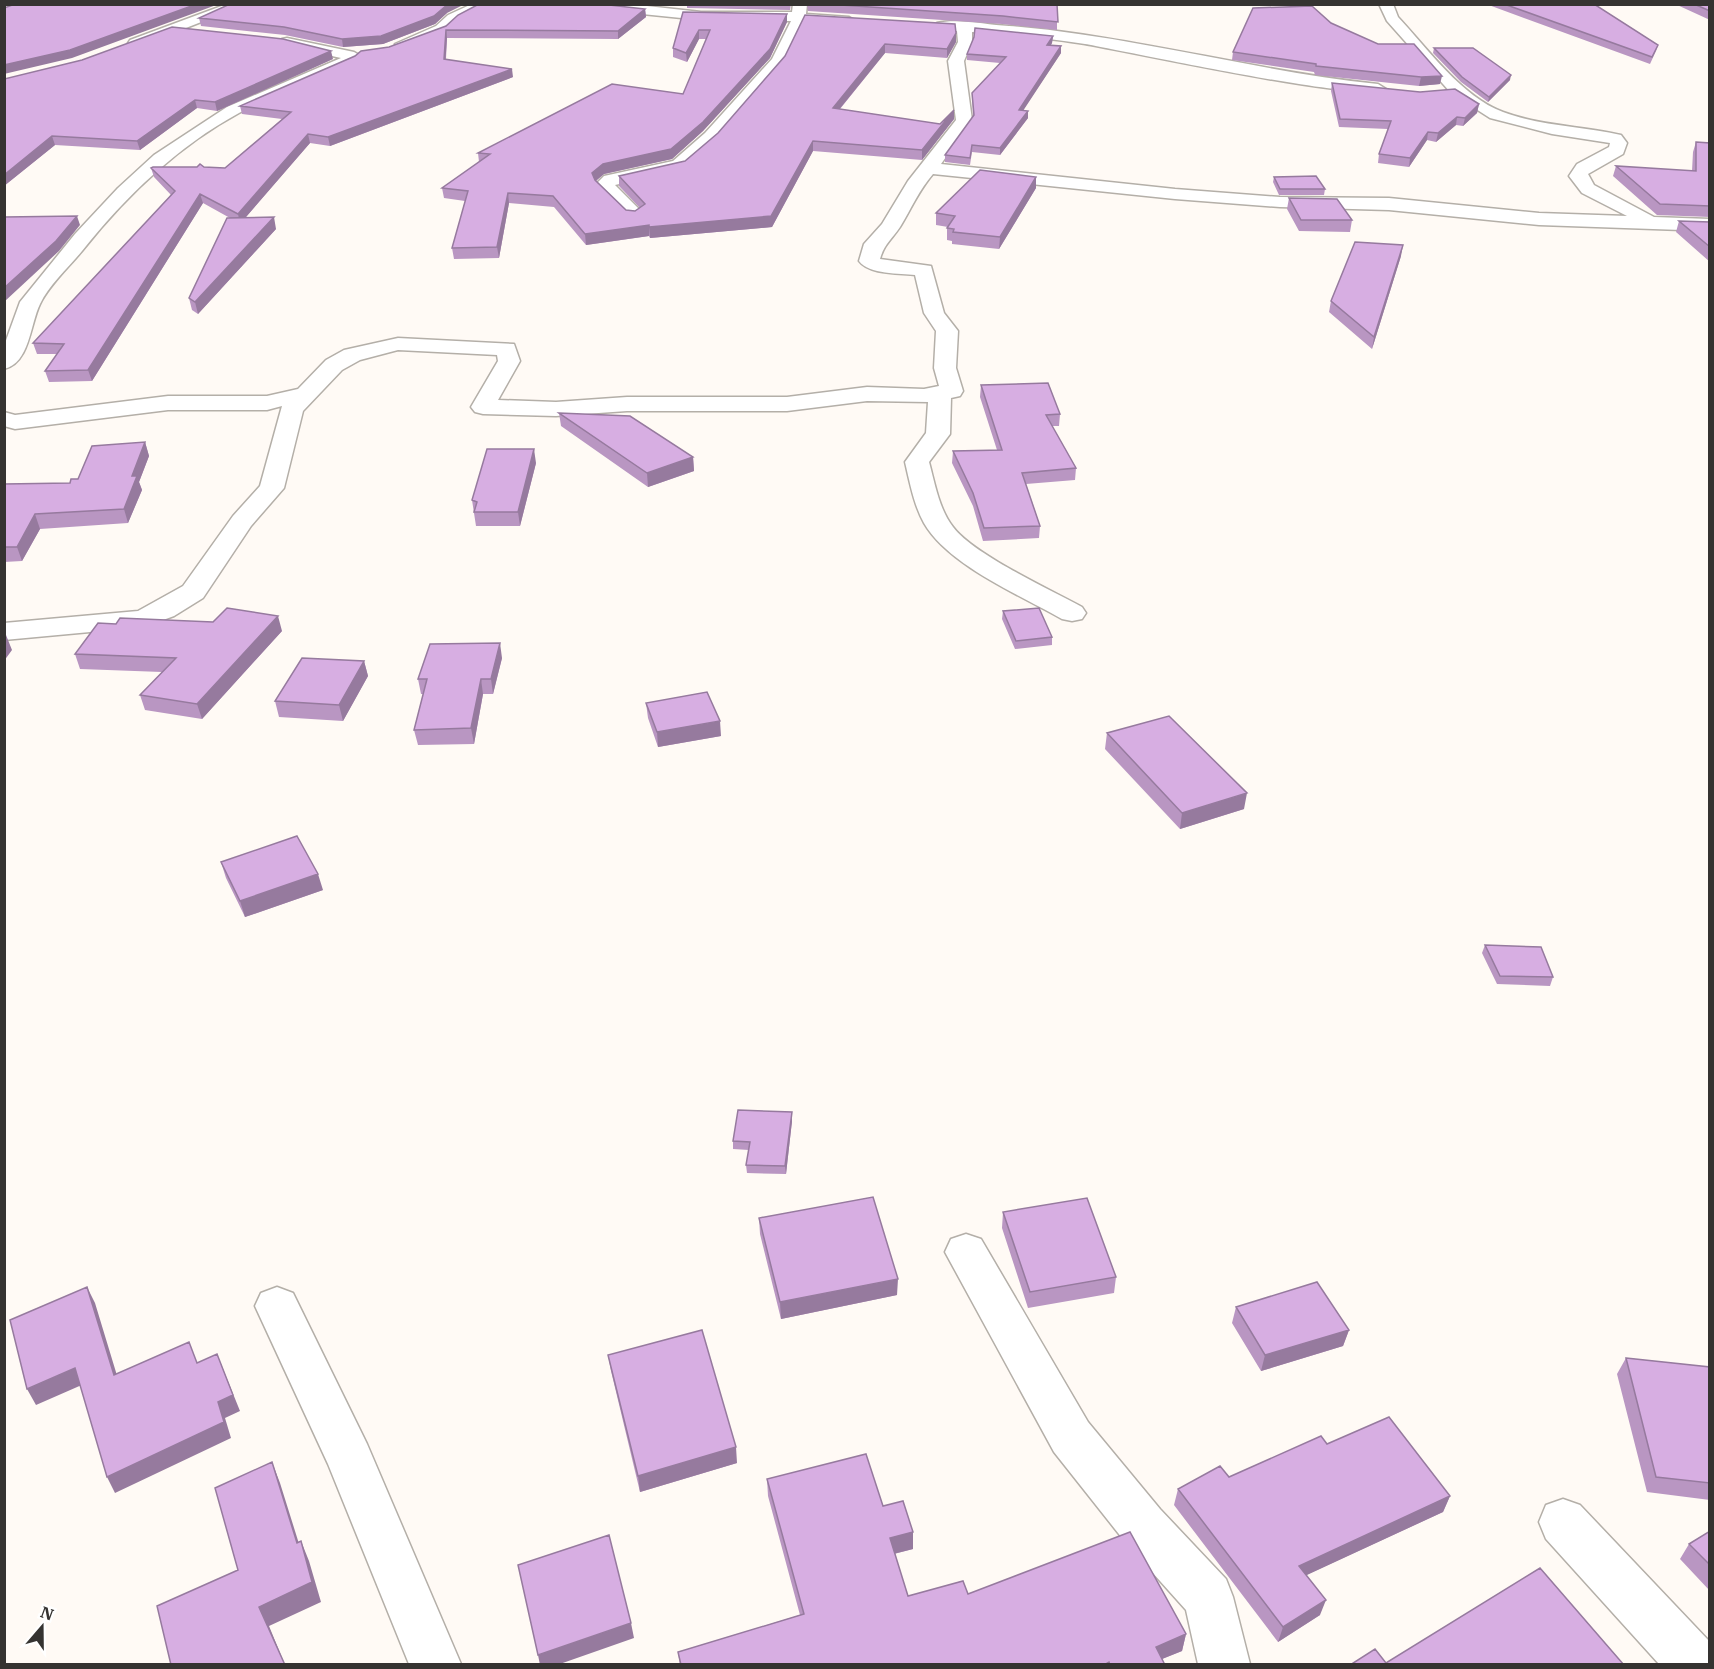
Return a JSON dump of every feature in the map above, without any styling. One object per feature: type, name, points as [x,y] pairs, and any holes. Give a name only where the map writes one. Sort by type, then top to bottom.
[{"type":"street","points":[[118,49],[241,4]]},
{"type":"street","points":[[385,50],[441,28],[453,18],[485,4]]},
{"type":"street","points":[[583,4],[693,15],[771,15],[800,11],[864,22]]},
{"type":"street","points":[[1386,4],[1392,18],[1448,92],[1503,118],[1615,139],[1618,143],[1617,150],[1603,160],[1585,165],[1578,176],[1588,189],[1654,224]]},
{"type":"street","points":[[635,214],[604,185],[607,182],[679,165],[711,137],[779,61],[800,11]]},
{"type":"street","points":[[1014,14],[1022,32]]},
{"type":"street","points":[[923,25],[1022,32],[1087,40],[1298,80],[1397,91]]},
{"type":"street","points":[[4,632],[144,619],[193,592],[242,521],[272,488],[292,409],[303,395],[334,366],[352,355],[398,344],[506,349],[509,362],[483,407],[556,409],[627,404],[787,404],[867,394],[940,395],[952,392],[945,368],[947,331],[934,313],[924,270],[875,264],[869,261],[874,244],[890,227],[914,185],[964,120],[956,62],[965,42],[964,27]]},
{"type":"street","points":[[174,29],[210,33]]},
{"type":"street","points":[[4,363],[14,350],[30,302],[82,238],[124,192],[160,159],[233,110],[354,56],[274,40]]},
{"type":"street","points":[[339,54],[368,52]]},
{"type":"street","points":[[928,168],[1175,194],[1280,202],[1389,204],[1487,215],[1710,225]]},
{"type":"street","points":[[4,419],[15,422],[168,403],[236,405],[280,402],[303,395]]},
{"type":"street","points":[[940,395],[938,434],[917,462],[938,528],[946,539],[962,551],[1072,613]]},
{"type":"street","points":[[236,405],[290,420]]},
{"type":"street","points":[[966,1252],[1071,1437],[1143,1526],[1208,1596],[1225,1661],[1224,1665]]},
{"type":"street","points":[[277,1306],[350,1460],[435,1665]]},
{"type":"street","points":[[1563,1522],[1694,1665]]},
{"type":"building","points":[[15,4],[197,4],[70,50],[4,65],[4,8]]},
{"type":"building","points":[[230,4],[448,4],[434,16],[381,36],[342,39],[284,27],[199,18]]},
{"type":"building","points":[[479,4],[600,4],[645,9],[618,31],[446,30],[444,59],[512,69],[328,137],[308,134],[238,214],[200,194],[88,370],[45,371],[64,344],[33,343],[175,191],[151,168],[197,167],[200,164],[204,167],[225,168],[291,112],[240,106],[355,56],[361,51],[389,47],[446,26],[458,15]]},
{"type":"building","points":[[826,4],[1057,4],[1058,22],[1003,16]]},
{"type":"building","points":[[1504,4],[1594,4],[1658,45],[1652,57]]},
{"type":"building","points":[[1694,4],[1710,4],[1710,11]]},
{"type":"building","points":[[1312,6],[1331,23],[1378,44],[1414,44],[1442,76],[1421,77],[1316,66],[1316,64],[1233,52],[1253,8]]},
{"type":"building","points":[[683,12],[787,14],[770,49],[703,122],[671,149],[603,164],[592,173],[595,180],[626,210],[635,211],[645,204],[619,176],[685,161],[718,133],[785,56],[805,15],[955,24],[956,33],[947,49],[885,44],[833,108],[940,124],[954,110],[922,150],[813,141],[771,216],[649,227],[649,225],[585,234],[553,196],[508,193],[497,247],[452,248],[468,191],[442,188],[490,154],[478,153],[612,84],[683,94],[710,30],[699,30],[686,53],[673,48]]},
{"type":"building","points":[[172,27],[283,39],[331,51],[215,102],[195,100],[137,141],[52,136],[4,175],[4,79],[82,60]]},
{"type":"building","points":[[975,28],[1053,36],[1047,45],[1061,46],[1019,110],[1028,111],[1000,148],[972,145],[970,158],[945,155],[974,115],[972,93],[1006,57],[967,54]]},
{"type":"building","points":[[1434,48],[1473,48],[1511,75],[1489,97],[1462,77]]},
{"type":"building","points":[[1332,83],[1420,92],[1455,89],[1479,104],[1465,118],[1457,117],[1438,133],[1428,132],[1410,158],[1379,154],[1391,121],[1340,119]]},
{"type":"building","points":[[1696,142],[1710,143],[1710,206],[1660,204],[1616,166],[1696,171]]},
{"type":"building","points":[[980,170],[1036,177],[1000,237],[953,232],[954,229],[947,228],[955,216],[936,213]]},
{"type":"building","points":[[1316,176],[1325,189],[1280,189],[1274,177]]},
{"type":"building","points":[[1289,198],[1337,199],[1352,220],[1301,220]]},
{"type":"building","points":[[77,216],[56,241],[4,288],[4,217]]},
{"type":"building","points":[[274,217],[195,302],[189,298],[227,218]]},
{"type":"building","points":[[1679,221],[1710,222],[1710,247]]},
{"type":"building","points":[[1355,242],[1403,245],[1374,337],[1331,301]]},
{"type":"building","points":[[1048,383],[1060,414],[1046,415],[1076,468],[1022,473],[1040,526],[984,528],[973,493],[953,451],[1002,450],[981,385]]},
{"type":"building","points":[[559,413],[630,416],[693,457],[647,473]]},
{"type":"building","points":[[145,442],[132,476],[137,476],[124,509],[35,514],[17,547],[4,547],[4,484],[70,483],[71,479],[78,479],[92,446]]},
{"type":"building","points":[[487,449],[534,449],[518,512],[474,512],[477,502],[472,500]]},
{"type":"building","points":[[227,608],[278,616],[197,704],[140,695],[176,658],[75,654],[98,623],[116,624],[120,618],[213,622]]},
{"type":"building","points":[[1039,608],[1052,637],[1016,641],[1003,611]]},
{"type":"building","points":[[500,643],[491,679],[481,679],[471,728],[414,730],[427,679],[418,679],[430,644]]},
{"type":"building","points":[[302,658],[364,661],[339,705],[275,701]]},
{"type":"building","points":[[707,692],[720,721],[657,732],[646,703]]},
{"type":"building","points":[[1169,716],[1247,793],[1182,813],[1107,733]]},
{"type":"building","points":[[297,836],[318,874],[240,901],[221,862]]},
{"type":"building","points":[[1485,945],[1541,947],[1553,977],[1500,976]]},
{"type":"building","points":[[738,1110],[792,1112],[785,1166],[746,1165],[750,1142],[733,1141]]},
{"type":"building","points":[[873,1197],[898,1279],[780,1302],[759,1218]]},
{"type":"building","points":[[1087,1198],[1116,1277],[1030,1292],[1003,1212]]},
{"type":"building","points":[[1317,1282],[1349,1330],[1265,1355],[1236,1307]]},
{"type":"building","points":[[87,1287],[114,1375],[189,1342],[197,1363],[217,1354],[233,1395],[218,1402],[224,1422],[107,1477],[75,1368],[27,1389],[10,1320]]},
{"type":"building","points":[[702,1330],[736,1447],[638,1476],[608,1355]]},
{"type":"building","points":[[1626,1358],[1710,1367],[1710,1483],[1656,1477]]},
{"type":"building","points":[[1389,1417],[1450,1496],[1299,1566],[1326,1600],[1283,1627],[1178,1489],[1220,1466],[1229,1477],[1321,1436],[1327,1444]]},
{"type":"building","points":[[866,1454],[883,1506],[903,1501],[913,1532],[890,1538],[908,1596],[963,1581],[968,1594],[1130,1532],[1186,1634],[1156,1647],[1165,1665],[1110,1665],[1109,1662],[1104,1665],[681,1665],[678,1652],[804,1614],[767,1479]]},
{"type":"building","points":[[272,1462],[297,1543],[301,1541],[312,1582],[259,1607],[285,1665],[171,1665],[157,1606],[238,1570],[215,1488]]},
{"type":"building","points":[[1710,1531],[1710,1565],[1689,1544]]},
{"type":"building","points":[[609,1535],[631,1623],[538,1655],[518,1565]]},
{"type":"building","points":[[1540,1568],[1624,1665],[1350,1665],[1375,1649],[1386,1663]]}]
